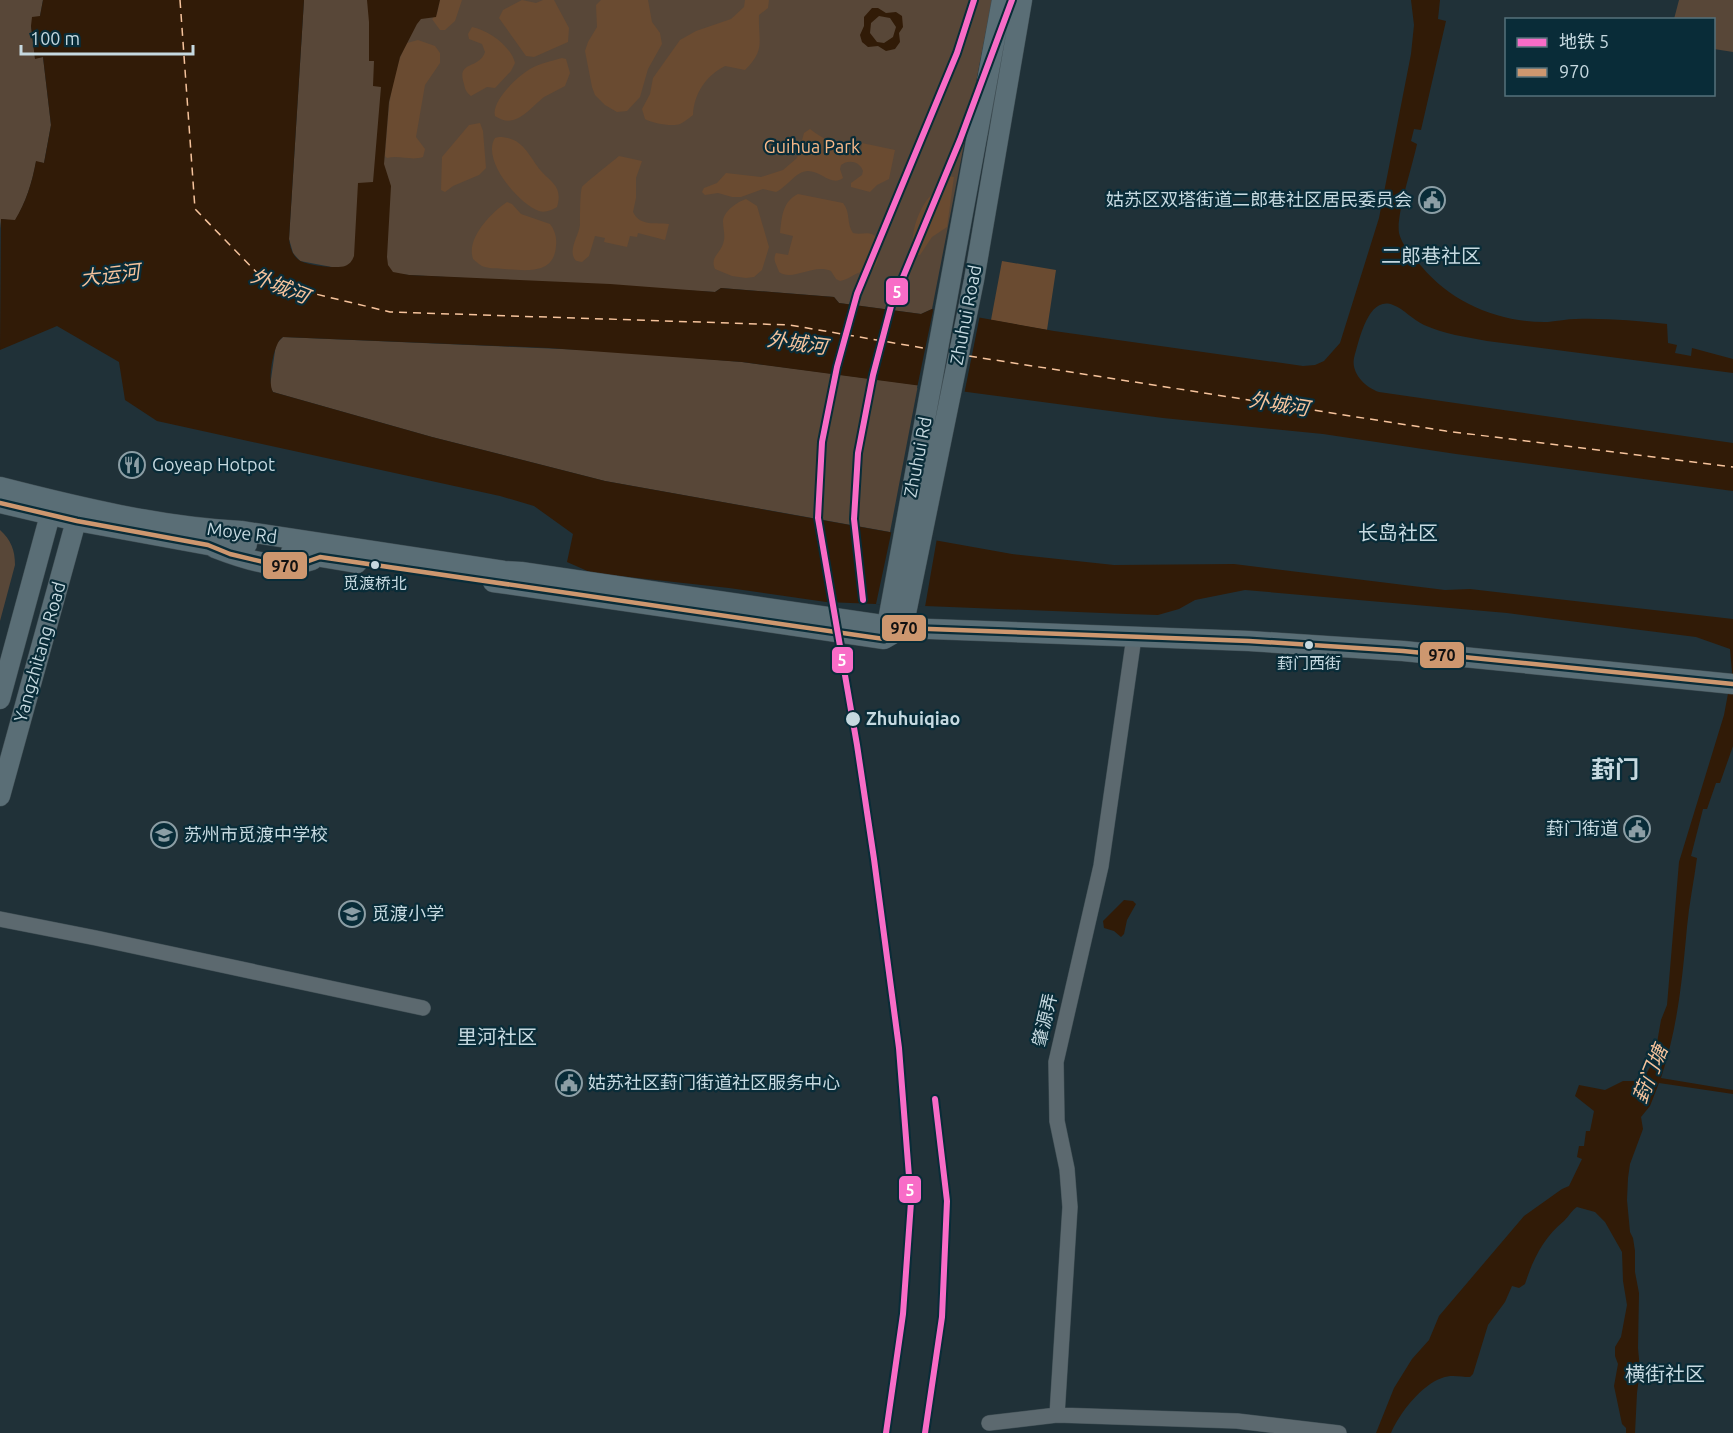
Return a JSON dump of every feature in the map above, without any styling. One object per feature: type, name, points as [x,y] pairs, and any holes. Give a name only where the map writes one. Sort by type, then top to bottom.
[{"type":"main road","name":"Zhuhui Road","points":[[952,276],[1002,0]]},
{"type":"main road","name":"Zhuhui Road","points":[[891,631],[899,605],[974,280],[1022,0]]},
{"type":"main road","name":"Zhuhui Rd","points":[[899,605],[952,276]]},
{"type":"main road","points":[[0,488],[52,508]]},
{"type":"main road","points":[[0,503],[52,508],[78,514]]},
{"type":"main road","name":"Yangzhitang Road","points":[[0,699],[52,508]]},
{"type":"main road","name":"Yangzhitang Road","points":[[0,796],[78,514]]},
{"type":"main road","name":"Moye Rd","points":[[78,514],[208,544],[230,554],[284,566],[320,557],[891,631],[1249,641],[1403,651],[1725,683]]},
{"type":"main road","name":"Moye Rd","points":[[78,514],[211,530],[241,531],[891,631]]},
{"type":"street","name":"肇源弄","points":[[1058,1415],[1070,1207],[1067,1169],[1057,1121],[1056,1062],[1101,866],[1134,637]]},
{"type":"street","points":[[0,920],[96,938],[423,1008]]},
{"type":"street","points":[[988,1423],[1058,1415],[1237,1421],[1339,1433]]},
{"type":"green space","points":[[0,0],[43,0],[40,16],[31,26],[35,58],[43,57],[51,125],[44,163],[36,162],[28,192],[15,221],[1,219],[0,229]]},
{"type":"green space","name":"Guihua Park","points":[[304,0],[992,0],[932,309],[921,314],[839,303],[834,297],[721,288],[715,292],[409,275],[337,268],[300,261],[293,253],[289,239]]},
{"type":"green space","points":[[440,0],[462,0],[455,21],[445,30],[440,30],[432,19],[437,14]]},
{"type":"green space","points":[[522,0],[536,3],[543,0],[554,0],[569,28],[568,42],[534,57],[526,56],[499,18],[503,10]]},
{"type":"green space","points":[[601,0],[648,0],[652,22],[660,33],[662,44],[648,69],[640,97],[627,111],[617,112],[605,105],[595,95],[592,87],[585,51],[597,27],[596,5]]},
{"type":"green space","points":[[745,0],[769,0],[768,8],[759,15],[760,45],[752,63],[745,70],[725,66],[712,75],[699,92],[693,115],[680,124],[662,124],[645,119],[642,109],[650,94],[653,78],[680,40],[696,31],[731,19],[744,7]]},
{"type":"green space","points":[[1679,0],[1733,0],[1733,52],[1715,49],[1715,18],[1674,18]]},
{"type":"green space","points":[[472,27],[485,32],[504,45],[515,63],[511,71],[495,88],[487,87],[471,96],[465,87],[463,71],[482,58],[485,52],[482,44],[469,39],[468,34]]},
{"type":"green space","points":[[418,40],[435,46],[440,53],[440,63],[425,85],[416,137],[425,149],[423,157],[387,158],[385,156],[389,113],[396,70],[407,43]]},
{"type":"green space","points":[[562,58],[566,59],[570,73],[565,86],[544,97],[515,119],[502,120],[495,116],[497,103],[501,96],[519,77],[534,67]]},
{"type":"green space","points":[[480,123],[483,131],[486,168],[479,175],[445,192],[441,190],[442,157],[469,125]]},
{"type":"green space","points":[[810,129],[840,146],[854,150],[861,151],[862,143],[895,150],[889,179],[877,185],[870,192],[851,187],[851,183],[862,175],[863,171],[857,163],[850,162],[841,165],[843,178],[835,181],[808,171],[799,174],[776,192],[763,189],[741,197],[732,197],[718,193],[705,195],[702,192],[704,188],[717,183],[726,173],[761,177],[783,170],[797,158],[804,133]]},
{"type":"green space","points":[[495,138],[514,140],[524,148],[555,186],[559,195],[557,207],[539,211],[513,191],[497,169],[493,158],[492,147]]},
{"type":"green space","points":[[619,156],[642,161],[636,178],[633,212],[644,222],[669,224],[665,240],[638,233],[637,237],[630,236],[627,247],[604,242],[605,238],[595,236],[589,256],[582,262],[577,261],[574,258],[573,246],[580,225],[582,187]]},
{"type":"green space","points":[[949,176],[954,177],[947,227],[932,237],[920,255],[915,255],[913,234],[920,212],[941,180]]},
{"type":"green space","points":[[798,194],[843,203],[853,233],[872,234],[877,240],[879,256],[873,270],[840,281],[831,271],[824,269],[790,275],[779,272],[775,260],[776,253],[788,255],[793,236],[780,233],[782,216],[789,201]]},
{"type":"green space","points":[[746,199],[757,206],[769,247],[762,270],[754,277],[746,278],[732,276],[715,269],[714,262],[724,241],[724,217],[732,207]]},
{"type":"green space","points":[[507,202],[521,214],[550,224],[553,229],[556,240],[554,256],[544,267],[529,270],[490,268],[482,266],[473,259],[473,243],[476,235],[487,219]]},
{"type":"green space","points":[[1002,261],[1056,270],[1047,330],[991,320]]},
{"type":"green space","points":[[283,337],[609,351],[742,362],[918,385],[890,532],[605,481],[432,437],[273,392],[270,386],[276,344]]},
{"type":"green space","points":[[0,530],[12,546],[15,565],[0,621]]},
{"type":"water","points":[[43,0],[304,0],[289,239],[295,256],[308,263],[335,267],[345,266],[351,262],[354,256],[358,183],[373,182],[381,87],[373,86],[374,61],[369,61],[367,0],[440,0],[436,17],[421,19],[400,57],[389,102],[384,164],[391,186],[387,257],[388,265],[393,272],[409,275],[610,284],[715,292],[721,288],[834,297],[839,303],[921,314],[932,309],[1054,331],[1303,366],[1315,365],[1324,361],[1340,343],[1379,218],[1411,54],[1414,25],[1411,0],[1440,0],[1438,19],[1446,21],[1421,130],[1414,129],[1411,141],[1417,144],[1400,214],[1399,233],[1409,252],[1434,280],[1463,301],[1479,309],[1513,319],[1530,321],[1599,319],[1667,324],[1668,343],[1677,345],[1675,353],[1691,356],[1692,348],[1733,359],[1733,373],[1463,337],[1424,325],[1397,307],[1384,304],[1371,313],[1362,331],[1354,358],[1357,374],[1364,383],[1379,392],[1733,443],[1733,491],[1323,434],[1163,418],[742,362],[549,348],[283,337],[279,340],[274,354],[271,387],[273,392],[432,437],[605,481],[1012,554],[1114,565],[1234,564],[1445,590],[1470,589],[1733,619],[1733,746],[1720,783],[1716,783],[1707,809],[1703,809],[1691,856],[1697,858],[1681,985],[1672,1040],[1661,1078],[1733,1090],[1733,1094],[1659,1083],[1650,1106],[1641,1117],[1643,1129],[1630,1164],[1627,1200],[1639,1293],[1640,1370],[1635,1433],[1626,1433],[1614,1386],[1618,1364],[1615,1347],[1621,1337],[1627,1305],[1622,1252],[1605,1222],[1595,1212],[1577,1207],[1545,1241],[1525,1284],[1519,1288],[1512,1286],[1505,1302],[1488,1325],[1473,1374],[1470,1377],[1445,1377],[1434,1382],[1412,1401],[1399,1417],[1391,1433],[1376,1433],[1394,1388],[1412,1359],[1429,1340],[1439,1316],[1524,1216],[1569,1186],[1582,1159],[1577,1157],[1579,1146],[1584,1146],[1586,1131],[1590,1131],[1594,1111],[1575,1096],[1579,1085],[1605,1090],[1623,1081],[1638,1081],[1645,1076],[1654,1060],[1661,1020],[1667,1005],[1679,862],[1724,715],[1732,672],[1730,649],[1696,637],[1507,613],[1245,590],[1195,600],[1179,609],[1158,615],[826,602],[729,588],[592,573],[567,562],[573,534],[534,506],[500,496],[157,421],[125,400],[119,362],[57,326],[0,350],[1,219],[15,220],[19,213],[33,177],[36,161],[44,163],[51,125],[43,57],[35,59],[31,26],[32,17],[40,16]]},
{"type":"water","points":[[872,8],[878,8],[886,13],[896,12],[902,16],[903,27],[899,33],[900,42],[895,49],[886,51],[878,46],[868,47],[862,42],[860,35],[864,26],[864,17]],"holes":[[[879,16],[890,18],[896,27],[893,37],[884,43],[877,42],[870,33],[871,23]]]},
{"type":"water","points":[[1124,900],[1133,901],[1136,904],[1121,937],[1114,931],[1104,928],[1103,921]]},
{"type":"pier","points":[[934,306],[980,315],[964,395],[917,388]]},
{"type":"pier","points":[[892,529],[937,538],[925,607],[876,604]]},
{"type":"ferry route","points":[[180,0],[195,209],[266,282],[390,312],[790,325],[929,349]]},
{"type":"ferry route","points":[[969,356],[1446,431],[1733,467]]},
{"type":"metro line","name":"5","points":[[886,1433],[903,1314],[911,1202],[899,1048],[874,859],[818,518],[822,442],[837,367],[857,294],[957,53],[974,0]]},
{"type":"metro line","name":"5","points":[[863,600],[854,519],[858,453],[873,375],[891,306],[960,140],[1012,0]]},
{"type":"metro line","name":"5","points":[[925,1433],[942,1317],[947,1201],[935,1099]]},
{"type":"transit line","name":"970","points":[[0,503],[77,521],[208,545],[230,554],[284,566],[320,557],[884,639],[903,628],[1249,641],[1403,651],[1733,684]]},
{"type":"place","name":"姑苏区双塔街道二郎巷社区居民委员会","points":[[1432,200]]},
{"type":"place","name":"Goyeap Hotpot","points":[[132,465]]},
{"type":"place","name":"觅渡桥北","points":[[375,565]]},
{"type":"place","name":"葑门西街","points":[[1309,645]]},
{"type":"place","name":"Zhuhuiqiao","points":[[853,719]]},
{"type":"place","name":"葑门街道","points":[[1637,829]]},
{"type":"place","name":"苏州市觅渡中学校","points":[[164,835]]},
{"type":"place","name":"觅渡小学","points":[[352,914]]},
{"type":"place","name":"姑苏社区葑门街道社区服务中心","points":[[569,1083]]},
{"type":"district","name":"二郎巷社区","points":[[1431,256]]},
{"type":"district","name":"长岛社区","points":[[1398,533]]},
{"type":"district","name":"葑门","points":[[1615,770]]},
{"type":"district","name":"里河社区","points":[[497,1037]]},
{"type":"district","name":"横街社区","points":[[1665,1374]]},
{"type":"water label","name":"大运河","points":[[110,275]]},
{"type":"water label","name":"外城河","points":[[280,286]]},
{"type":"water label","name":"外城河","points":[[797,343]]},
{"type":"water label","name":"外城河","points":[[1279,404]]},
{"type":"water label","name":"葑门塘","points":[[1650,1074]]}]
